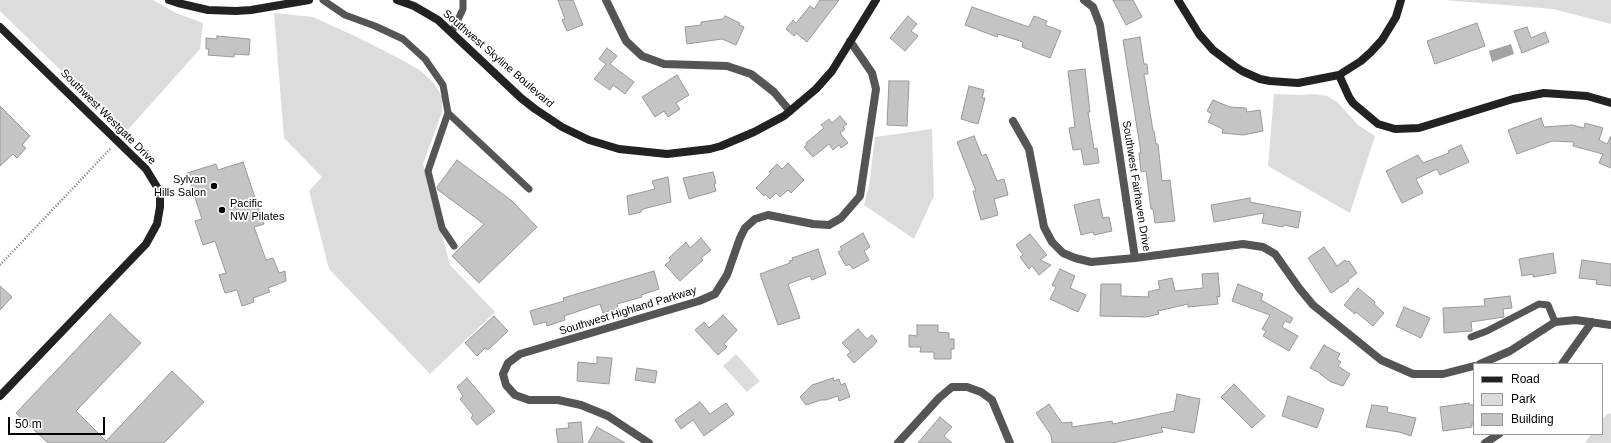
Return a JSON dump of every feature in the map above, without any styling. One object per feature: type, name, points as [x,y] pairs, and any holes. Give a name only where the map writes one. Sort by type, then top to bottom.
[{"type":"main road","points":[[170,0],[178,4],[208,10],[236,11],[309,0]]},
{"type":"main road","name":"Southwest Skyline Boulevard","points":[[397,0],[425,12],[438,20],[521,98],[548,118],[577,135],[619,149],[654,154],[710,149],[754,132],[778,120],[816,89],[828,76],[876,0]]},
{"type":"main road","points":[[1178,0],[1193,26],[1205,42],[1222,58],[1250,75],[1270,81],[1298,83],[1311,82],[1339,75],[1361,61],[1382,40],[1396,17],[1401,0]]},
{"type":"main road","name":"Southwest Westgate Drive","points":[[0,27],[146,169],[157,187],[160,196],[160,207],[158,220],[154,231],[142,249],[0,396]]},
{"type":"main road","points":[[1339,75],[1353,104],[1378,124],[1395,129],[1419,128],[1513,99],[1544,93],[1586,96],[1611,103]]},
{"type":"street","points":[[606,0],[626,41],[642,56],[664,64],[727,66],[751,74],[774,92],[790,111]]},
{"type":"street","name":"Southwest Fairhaven Drive","points":[[1084,0],[1093,7],[1100,26],[1135,258],[1243,244],[1263,247],[1275,254],[1313,305],[1381,360],[1413,374],[1442,374],[1473,366]]},
{"type":"street","name":"Southwest Highland Parkway","points":[[649,443],[608,416],[581,405],[558,400],[529,400],[516,395],[506,385],[503,374],[508,363],[520,354],[700,301],[715,294],[727,275],[743,233],[755,219],[768,215],[813,224],[829,225],[842,218],[860,196],[876,89],[872,73],[850,41]]},
{"type":"street","points":[[1012,121],[1029,149],[1044,227],[1052,242],[1063,253],[1091,262],[1135,258]]},
{"type":"street","points":[[1482,363],[1510,351],[1555,322],[1576,320],[1611,325]]},
{"type":"street","points":[[1563,363],[1592,322]]},
{"type":"street","points":[[898,443],[939,398],[952,387],[967,387],[981,392],[992,400],[1010,443]]},
{"type":"street","points":[[1485,443],[1497,435]]},
{"type":"lane","points":[[324,0],[345,15],[375,26],[403,40],[425,59],[443,85],[448,113],[428,171],[442,228],[454,246]]},
{"type":"lane","points":[[452,32],[463,10],[463,0]]},
{"type":"lane","points":[[448,113],[529,188]]},
{"type":"lane","points":[[1471,337],[1487,331],[1539,304],[1548,305],[1555,322]]},
{"type":"path","points":[[0,265],[112,146]]},
{"type":"green space","points":[[0,0],[153,0],[176,13],[203,23],[200,49],[125,133],[0,11]]},
{"type":"green space","points":[[1445,0],[1611,0],[1611,24],[1553,9]]},
{"type":"green space","points":[[274,13],[313,17],[359,38],[421,71],[434,83],[442,97],[442,112],[423,164],[450,265],[495,312],[430,374],[329,269],[309,191],[322,177],[284,138]]},
{"type":"green space","points":[[1274,94],[1315,94],[1327,96],[1337,102],[1358,125],[1375,136],[1350,213],[1268,166]]},
{"type":"green space","points":[[932,129],[934,196],[914,239],[864,205],[869,186],[875,137]]},
{"type":"green space","points":[[736,354],[760,381],[747,392],[723,366]]},
{"type":"green space","points":[[1608,413],[1611,414],[1611,443],[1585,443],[1590,435],[1603,435],[1603,419]]},
{"type":"shaded area","points":[[1511,44],[1514,54],[1492,62],[1489,51]]},
{"type":"building","points":[[558,0],[573,0],[583,25],[567,31],[562,20],[565,19]]},
{"type":"building","points":[[820,0],[839,0],[807,42],[796,33],[794,36],[786,29],[793,20],[796,23],[810,6],[814,9]]},
{"type":"building","points":[[1113,0],[1133,0],[1142,17],[1126,25]]},
{"type":"building","points":[[972,7],[1029,27],[1034,16],[1047,21],[1045,25],[1061,31],[1050,58],[1022,47],[1023,42],[998,34],[997,37],[965,25]]},
{"type":"building","points":[[725,16],[740,23],[739,25],[744,27],[736,45],[722,39],[687,44],[685,27],[701,25],[701,22],[723,19]]},
{"type":"building","points":[[908,16],[917,24],[911,31],[918,36],[905,51],[890,38]]},
{"type":"building","points":[[1477,23],[1485,46],[1435,64],[1427,41]]},
{"type":"building","points":[[1527,27],[1531,38],[1545,32],[1549,42],[1522,53],[1514,31]]},
{"type":"building","points":[[217,36],[250,39],[249,55],[234,54],[234,57],[208,55],[209,49],[206,49],[206,38],[217,39]]},
{"type":"building","points":[[1140,37],[1144,64],[1147,64],[1148,74],[1144,74],[1153,131],[1156,144],[1158,144],[1162,181],[1170,180],[1175,221],[1155,223],[1153,209],[1151,209],[1146,171],[1141,172],[1139,153],[1141,153],[1123,40]]},
{"type":"building","points":[[607,48],[617,56],[610,64],[634,82],[625,94],[613,85],[610,90],[594,79],[606,64],[599,59]]},
{"type":"building","points":[[1085,69],[1090,112],[1088,112],[1094,149],[1097,148],[1099,163],[1084,165],[1081,149],[1073,150],[1069,128],[1075,127],[1068,71]]},
{"type":"building","points":[[677,75],[689,95],[676,103],[680,109],[668,117],[664,111],[655,117],[642,97]]},
{"type":"building","points":[[889,81],[909,81],[907,126],[887,125]]},
{"type":"building","points":[[969,86],[984,90],[982,98],[985,98],[978,124],[961,119]]},
{"type":"building","points":[[1213,100],[1230,107],[1246,108],[1247,112],[1260,110],[1263,131],[1243,135],[1222,133],[1223,129],[1208,122],[1212,114],[1207,111]]},
{"type":"building","points":[[0,106],[30,136],[22,145],[26,148],[17,158],[13,154],[0,166]]},
{"type":"building","points":[[840,116],[847,124],[843,127],[845,129],[840,133],[848,143],[841,148],[839,145],[833,150],[829,144],[813,157],[804,147],[807,145],[806,143],[824,128],[821,125],[829,119],[832,123]]},
{"type":"building","points":[[1541,118],[1544,127],[1572,125],[1584,128],[1585,123],[1603,128],[1599,140],[1607,144],[1611,136],[1611,168],[1599,163],[1603,154],[1573,146],[1574,142],[1552,141],[1517,154],[1508,130]]},
{"type":"building","points":[[974,136],[982,156],[986,154],[997,181],[1004,179],[1008,195],[994,199],[998,215],[981,220],[973,191],[976,191],[957,142]]},
{"type":"building","points":[[1461,145],[1469,162],[1440,175],[1437,169],[1416,179],[1423,193],[1402,203],[1386,171],[1418,155],[1423,163],[1449,153],[1448,151]]},
{"type":"building","points":[[457,160],[512,201],[537,227],[479,283],[452,256],[484,224],[438,190],[437,187]]},
{"type":"building","points":[[243,162],[264,224],[254,227],[266,260],[273,258],[279,273],[285,271],[286,281],[268,288],[270,292],[253,298],[254,302],[242,306],[237,290],[225,293],[219,275],[226,273],[215,241],[203,245],[195,221],[202,219],[187,173],[216,164],[218,170]]},
{"type":"building","points":[[788,163],[804,180],[791,193],[788,190],[780,197],[776,193],[770,199],[765,194],[764,196],[756,188],[771,173],[769,172],[777,164],[782,169]]},
{"type":"building","points":[[713,172],[716,183],[714,184],[716,191],[689,199],[683,178]]},
{"type":"building","points":[[668,177],[671,202],[643,209],[641,212],[629,215],[627,196],[655,189],[652,181]]},
{"type":"building","points":[[1250,198],[1250,202],[1301,212],[1298,228],[1262,223],[1264,213],[1214,222],[1211,205]]},
{"type":"building","points":[[1099,199],[1103,218],[1109,217],[1112,231],[1094,235],[1093,232],[1081,235],[1074,205]]},
{"type":"building","points":[[863,233],[870,247],[864,251],[869,260],[853,269],[849,264],[846,266],[838,252],[842,250],[840,247]]},
{"type":"building","points":[[1030,234],[1047,255],[1040,260],[1051,265],[1039,275],[1032,266],[1029,269],[1020,257],[1023,255],[1016,245]]},
{"type":"building","points":[[701,238],[711,250],[701,258],[703,260],[680,281],[665,265],[671,260],[669,258],[686,242],[690,248]]},
{"type":"building","points":[[1324,247],[1337,266],[1345,260],[1347,262],[1349,261],[1357,273],[1348,280],[1349,281],[1331,293],[1308,258]]},
{"type":"building","points":[[818,249],[826,274],[812,280],[810,276],[788,284],[800,318],[778,325],[760,274],[790,263],[789,261],[793,260],[792,258]]},
{"type":"building","points":[[1553,253],[1556,273],[1533,277],[1533,274],[1522,276],[1519,259]]},
{"type":"building","points":[[1582,260],[1611,264],[1611,286],[1596,284],[1597,280],[1579,278]]},
{"type":"building","points":[[1060,269],[1075,276],[1070,288],[1086,295],[1078,312],[1050,299],[1056,287],[1052,285]]},
{"type":"building","points":[[654,271],[659,289],[641,295],[642,297],[617,304],[618,308],[603,313],[600,304],[564,316],[565,320],[547,326],[546,322],[534,325],[530,311],[564,301],[563,298]]},
{"type":"building","points":[[1218,273],[1220,297],[1217,296],[1218,304],[1188,307],[1188,304],[1158,311],[1159,314],[1146,317],[1100,316],[1101,284],[1121,284],[1121,296],[1149,297],[1148,292],[1160,289],[1158,281],[1172,278],[1175,291],[1203,288],[1202,274]]},
{"type":"building","points":[[1238,284],[1263,294],[1261,300],[1293,318],[1290,323],[1285,321],[1282,327],[1298,336],[1289,351],[1263,336],[1266,331],[1262,329],[1270,315],[1232,301]]},
{"type":"building","points":[[0,286],[12,297],[0,310]]},
{"type":"building","points":[[1358,288],[1375,302],[1374,304],[1384,313],[1373,326],[1356,312],[1355,314],[1344,305]]},
{"type":"building","points":[[1510,296],[1512,308],[1503,309],[1504,317],[1471,322],[1472,331],[1444,333],[1443,308],[1485,306],[1484,299]]},
{"type":"building","points":[[1404,307],[1430,318],[1421,338],[1396,326]]},
{"type":"building","points":[[110,314],[141,343],[76,411],[106,441],[172,371],[204,402],[164,443],[48,443],[16,413]]},
{"type":"building","points":[[723,315],[737,330],[724,344],[727,347],[718,355],[695,330],[704,322],[709,328]]},
{"type":"building","points":[[494,316],[508,331],[488,350],[485,348],[477,356],[465,343]]},
{"type":"building","points":[[917,325],[938,325],[938,332],[949,333],[949,339],[954,339],[954,349],[951,349],[951,359],[934,359],[934,352],[920,352],[921,347],[909,347],[909,335],[917,336]]},
{"type":"building","points":[[858,329],[867,339],[872,335],[877,341],[854,363],[847,355],[851,352],[842,343]]},
{"type":"building","points":[[1324,345],[1340,354],[1337,359],[1341,362],[1338,366],[1350,374],[1343,386],[1331,382],[1320,373],[1310,368]]},
{"type":"building","points":[[597,357],[612,358],[609,384],[577,381],[578,362],[597,364]]},
{"type":"building","points":[[637,368],[657,371],[655,383],[635,380]]},
{"type":"building","points":[[467,378],[495,411],[477,425],[471,418],[473,415],[460,399],[463,396],[457,387]]},
{"type":"building","points":[[833,378],[834,381],[839,379],[841,385],[845,383],[850,397],[839,401],[838,396],[806,405],[800,397],[812,385]]},
{"type":"building","points":[[1234,384],[1265,416],[1252,428],[1221,397]]},
{"type":"building","points":[[1177,394],[1200,399],[1194,433],[1161,427],[1163,432],[1112,443],[1052,443],[1051,435],[1036,413],[1049,404],[1062,423],[1072,422],[1072,427],[1112,421],[1113,424],[1174,411]]},
{"type":"building","points":[[1288,396],[1324,409],[1317,428],[1282,416]]},
{"type":"building","points":[[700,402],[710,414],[726,403],[734,414],[704,436],[693,420],[681,429],[675,420]]},
{"type":"building","points":[[1469,403],[1469,405],[1473,405],[1472,427],[1443,431],[1440,407]]},
{"type":"building","points":[[1372,405],[1388,407],[1387,412],[1416,418],[1411,436],[1399,432],[1366,427]]},
{"type":"building","points":[[940,417],[952,427],[944,436],[952,443],[918,443]]},
{"type":"building","points":[[581,422],[583,443],[558,443],[556,429],[569,428],[568,423]]},
{"type":"building","points":[[597,427],[625,443],[588,443]]},
{"type":"place","name":"Sylvan Hills Salon","points":[[214,186]]},
{"type":"place","name":"Pacific NW Pilates","points":[[222,210]]}]
